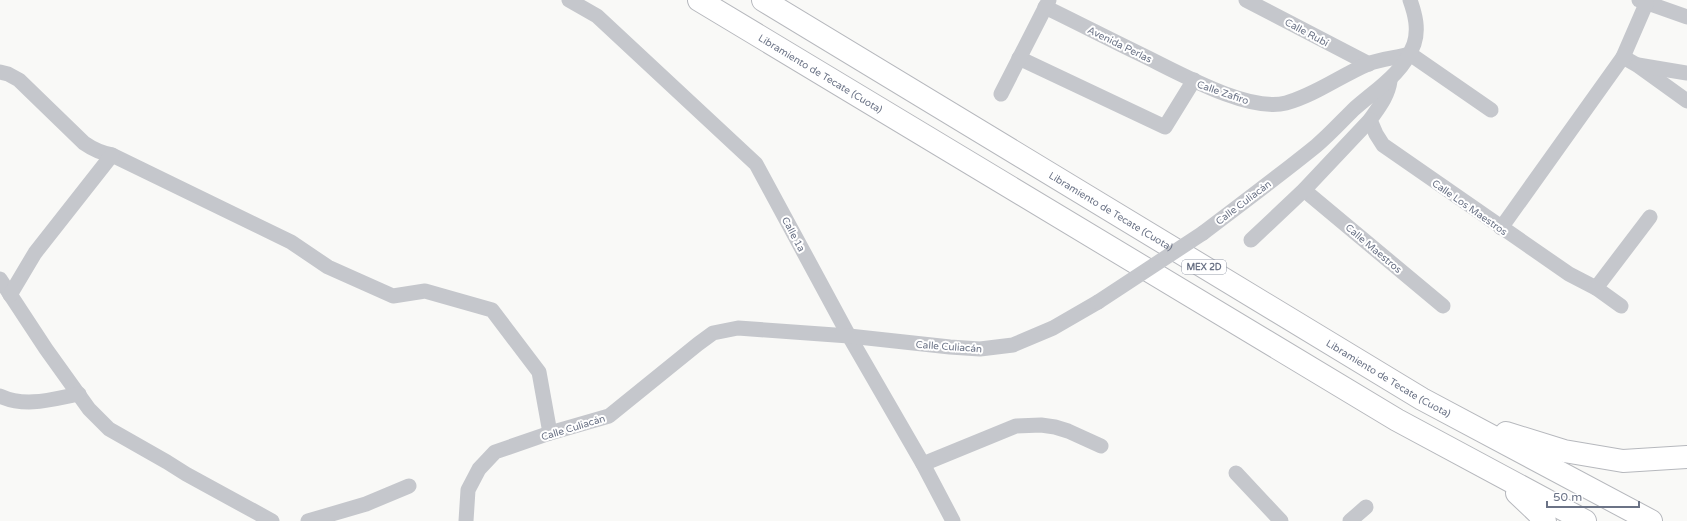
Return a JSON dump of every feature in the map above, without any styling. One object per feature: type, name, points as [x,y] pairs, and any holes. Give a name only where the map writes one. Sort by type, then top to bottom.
[{"type":"highway","name":"Libramiento de Tecate (Cuota)","points":[[699,0],[1397,420],[1585,521]]},
{"type":"highway","name":"Libramiento de Tecate (Cuota)","points":[[763,0],[1422,398],[1651,521]]},
{"type":"highway","points":[[1422,398],[1469,420],[1564,451],[1623,461],[1687,468]]},
{"type":"highway","points":[[1623,461],[1687,457]]},
{"type":"highway","points":[[1487,468],[1537,512],[1545,521]]},
{"type":"street","name":"Calle 1a","points":[[569,0],[597,16],[756,164],[849,336],[954,521]]},
{"type":"street","name":"Calle Rubí","points":[[1246,0],[1369,64]]},
{"type":"street","name":"Calle Culiacán","points":[[466,521],[468,490],[479,469],[495,452],[550,433],[609,416],[713,333],[738,328],[849,336],[966,349],[980,349],[1013,345],[1053,328],[1098,302],[1203,233],[1317,145],[1354,109],[1390,81],[1410,54],[1416,34],[1415,16],[1410,0]]},
{"type":"street","points":[[1501,228],[1623,57],[1643,2],[1687,17]]},
{"type":"street","points":[[1001,94],[1047,4]]},
{"type":"street","name":"Avenida Perlas","points":[[1047,4],[1194,80]]},
{"type":"street","name":"Calle Zafiro","points":[[1019,58],[1165,127],[1194,80],[1224,93],[1254,103],[1270,106],[1286,103],[1328,86],[1369,64],[1410,54]]},
{"type":"street","points":[[1410,54],[1491,110]]},
{"type":"street","points":[[1623,57],[1637,65],[1687,101]]},
{"type":"street","points":[[1637,65],[1687,73]]},
{"type":"street","points":[[0,72],[8,74],[19,80],[84,143],[99,153],[112,155],[291,242],[328,267],[394,296],[425,291],[492,310],[539,372],[550,433]]},
{"type":"street","points":[[1251,240],[1304,190],[1370,120],[1389,89],[1390,81]]},
{"type":"street","name":"Calle Los Maestros","points":[[1370,120],[1376,134],[1384,145],[1501,228],[1569,274],[1596,288],[1621,306]]},
{"type":"street","points":[[10,295],[35,253],[112,155]]},
{"type":"street","name":"Calle Maestros","points":[[1304,190],[1443,306]]},
{"type":"street","points":[[1596,288],[1650,217]]},
{"type":"street","points":[[0,279],[79,394],[95,416],[109,429],[186,474],[272,521]]},
{"type":"street","points":[[0,396],[14,401],[32,403],[79,394]]},
{"type":"street","points":[[923,464],[1016,426],[1041,425],[1055,427],[1068,431],[1101,446]]},
{"type":"street","points":[[1236,473],[1281,521]]},
{"type":"street","points":[[308,521],[366,504],[409,486]]},
{"type":"street","points":[[1350,521],[1366,507]]}]
